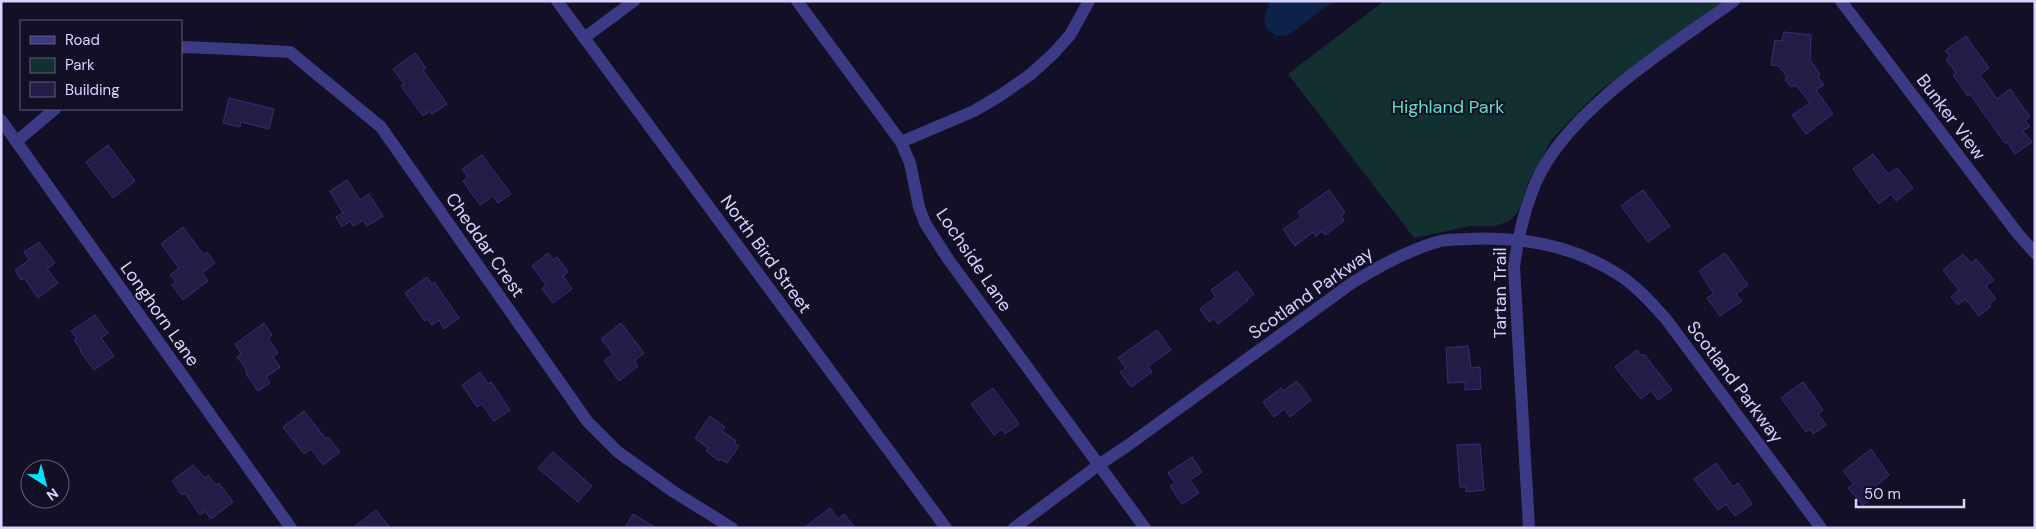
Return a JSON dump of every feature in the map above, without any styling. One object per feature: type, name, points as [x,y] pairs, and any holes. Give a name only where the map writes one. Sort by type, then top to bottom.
[{"type":"street","name":"North Bird Street","points":[[557,1],[946,528]]},
{"type":"street","points":[[584,38],[634,1]]},
{"type":"street","name":"Lochside Lane","points":[[797,1],[901,142],[910,163],[919,207],[925,223],[954,266],[1146,528]]},
{"type":"street","points":[[901,142],[974,111],[1001,96],[1053,54],[1070,35],[1089,1]]},
{"type":"street","name":"Tartan Trail","points":[[1529,528],[1514,267],[1517,239],[1526,206],[1536,180],[1555,149],[1579,120],[1650,62],[1734,1]]},
{"type":"street","name":"Bunker View","points":[[1841,1],[2018,234],[2035,252]]},
{"type":"street","name":"Cheddar Crest","points":[[182,48],[290,52],[381,127],[587,421],[618,452],[674,492],[732,528]]},
{"type":"street","points":[[17,141],[55,110]]},
{"type":"street","name":"Longhorn Lane","points":[[1,120],[291,528]]},
{"type":"street","name":"Scotland Parkway","points":[[1014,528],[1352,283],[1383,263],[1438,241],[1488,238],[1540,242],[1588,258],[1616,273],[1637,288],[1666,319],[1822,528]]},
{"type":"green space","name":"Highland Park","points":[[1384,1],[1723,1],[1597,93],[1552,139],[1528,183],[1518,212],[1509,221],[1496,226],[1470,226],[1414,238],[1288,74]]},
{"type":"water","points":[[1270,1],[1334,1],[1289,35],[1276,36],[1266,28],[1264,17]]},
{"type":"building","points":[[1784,32],[1811,35],[1810,60],[1820,74],[1818,77],[1824,85],[1816,90],[1833,114],[1806,134],[1792,115],[1810,103],[1796,85],[1791,87],[1785,80],[1787,77],[1779,66],[1771,65],[1775,40],[1782,41]]},
{"type":"building","points":[[1966,36],[1989,68],[1980,75],[1997,99],[2010,89],[2030,117],[2025,121],[2030,126],[2023,131],[2032,142],[2015,154],[1970,94],[1968,96],[1953,75],[1956,73],[1946,59],[1950,56],[1945,51]]},
{"type":"building","points":[[415,53],[426,68],[423,70],[447,104],[432,114],[430,111],[423,116],[401,86],[404,84],[393,69]]},
{"type":"building","points":[[229,98],[274,109],[269,129],[241,122],[240,127],[223,123]]},
{"type":"building","points":[[108,145],[135,181],[113,198],[86,162]]},
{"type":"building","points":[[1873,154],[1888,174],[1897,168],[1913,188],[1896,201],[1891,194],[1879,204],[1853,169]]},
{"type":"building","points":[[482,155],[511,194],[498,203],[493,196],[480,205],[463,181],[468,177],[462,169]]},
{"type":"building","points":[[347,180],[360,200],[369,194],[383,216],[367,226],[363,220],[353,226],[350,221],[342,227],[336,217],[343,213],[330,191]]},
{"type":"building","points":[[1329,190],[1345,212],[1341,216],[1344,221],[1325,235],[1322,231],[1316,236],[1313,232],[1295,246],[1283,229],[1301,217],[1298,212]]},
{"type":"building","points":[[1643,190],[1670,226],[1648,242],[1621,206]]},
{"type":"building","points":[[183,227],[204,255],[207,252],[215,263],[202,273],[208,281],[183,300],[172,285],[176,282],[170,275],[179,268],[161,244]]},
{"type":"building","points":[[39,242],[55,263],[47,269],[58,283],[38,298],[24,278],[21,280],[15,270],[29,260],[24,252]]},
{"type":"building","points":[[548,253],[553,260],[557,257],[568,272],[563,276],[572,289],[553,303],[542,289],[546,285],[532,266]]},
{"type":"building","points":[[1725,253],[1748,285],[1736,294],[1742,301],[1720,316],[1707,298],[1714,294],[1699,271]]},
{"type":"building","points":[[1963,254],[1971,263],[1976,259],[1994,280],[1986,286],[1996,299],[1979,316],[1965,299],[1958,305],[1951,297],[1959,290],[1943,270]]},
{"type":"building","points":[[1237,271],[1254,294],[1218,324],[1214,318],[1209,322],[1200,309],[1216,297],[1211,290]]},
{"type":"building","points":[[427,277],[432,284],[434,282],[459,318],[444,329],[439,320],[432,325],[427,319],[425,321],[405,293]]},
{"type":"building","points":[[95,315],[108,333],[101,338],[114,356],[94,370],[80,351],[74,340],[77,339],[71,331]]},
{"type":"building","points":[[264,323],[272,335],[268,338],[278,353],[273,357],[280,367],[266,377],[270,383],[258,391],[237,357],[241,354],[235,344]]},
{"type":"building","points":[[621,323],[644,353],[634,361],[638,366],[619,381],[604,361],[613,354],[601,339]]},
{"type":"building","points":[[1157,330],[1171,350],[1148,366],[1152,372],[1131,387],[1120,372],[1126,368],[1118,358]]},
{"type":"building","points":[[1468,346],[1471,368],[1480,367],[1481,389],[1465,390],[1465,382],[1448,383],[1446,348]]},
{"type":"building","points":[[1637,350],[1642,356],[1644,354],[1672,390],[1658,400],[1651,391],[1641,399],[1615,367]]},
{"type":"building","points":[[480,372],[488,384],[491,382],[510,410],[494,421],[482,404],[477,407],[462,385]]},
{"type":"building","points":[[1297,381],[1311,400],[1290,417],[1284,409],[1274,417],[1263,402],[1281,388],[1283,391]]},
{"type":"building","points":[[1803,382],[1823,410],[1818,414],[1826,425],[1813,434],[1810,429],[1806,432],[1781,398]]},
{"type":"building","points":[[993,388],[1019,424],[1005,434],[1002,429],[994,435],[971,404]]},
{"type":"building","points":[[304,411],[326,439],[328,437],[340,452],[323,465],[311,449],[304,454],[283,427]]},
{"type":"building","points":[[710,416],[725,427],[722,431],[736,441],[734,443],[739,446],[727,463],[720,459],[719,461],[706,451],[708,448],[695,438]]},
{"type":"building","points":[[1480,444],[1484,490],[1466,492],[1466,487],[1460,487],[1457,445]]},
{"type":"building","points":[[1871,449],[1889,475],[1876,486],[1880,492],[1863,505],[1848,488],[1854,484],[1843,471]]},
{"type":"building","points":[[553,452],[592,486],[578,502],[538,468]]},
{"type":"building","points":[[1192,457],[1202,472],[1190,480],[1199,493],[1182,504],[1170,486],[1175,483],[1168,473]]},
{"type":"building","points":[[1716,463],[1733,487],[1738,483],[1752,504],[1735,516],[1726,504],[1718,510],[1694,479]]},
{"type":"building","points":[[193,465],[205,478],[208,475],[216,485],[219,483],[233,502],[211,519],[205,511],[200,515],[185,493],[182,495],[172,481]]},
{"type":"building","points":[[830,508],[838,519],[844,514],[855,528],[804,528]]},
{"type":"building","points":[[376,510],[390,528],[353,528]]},
{"type":"building","points":[[633,514],[656,528],[625,528]]}]
